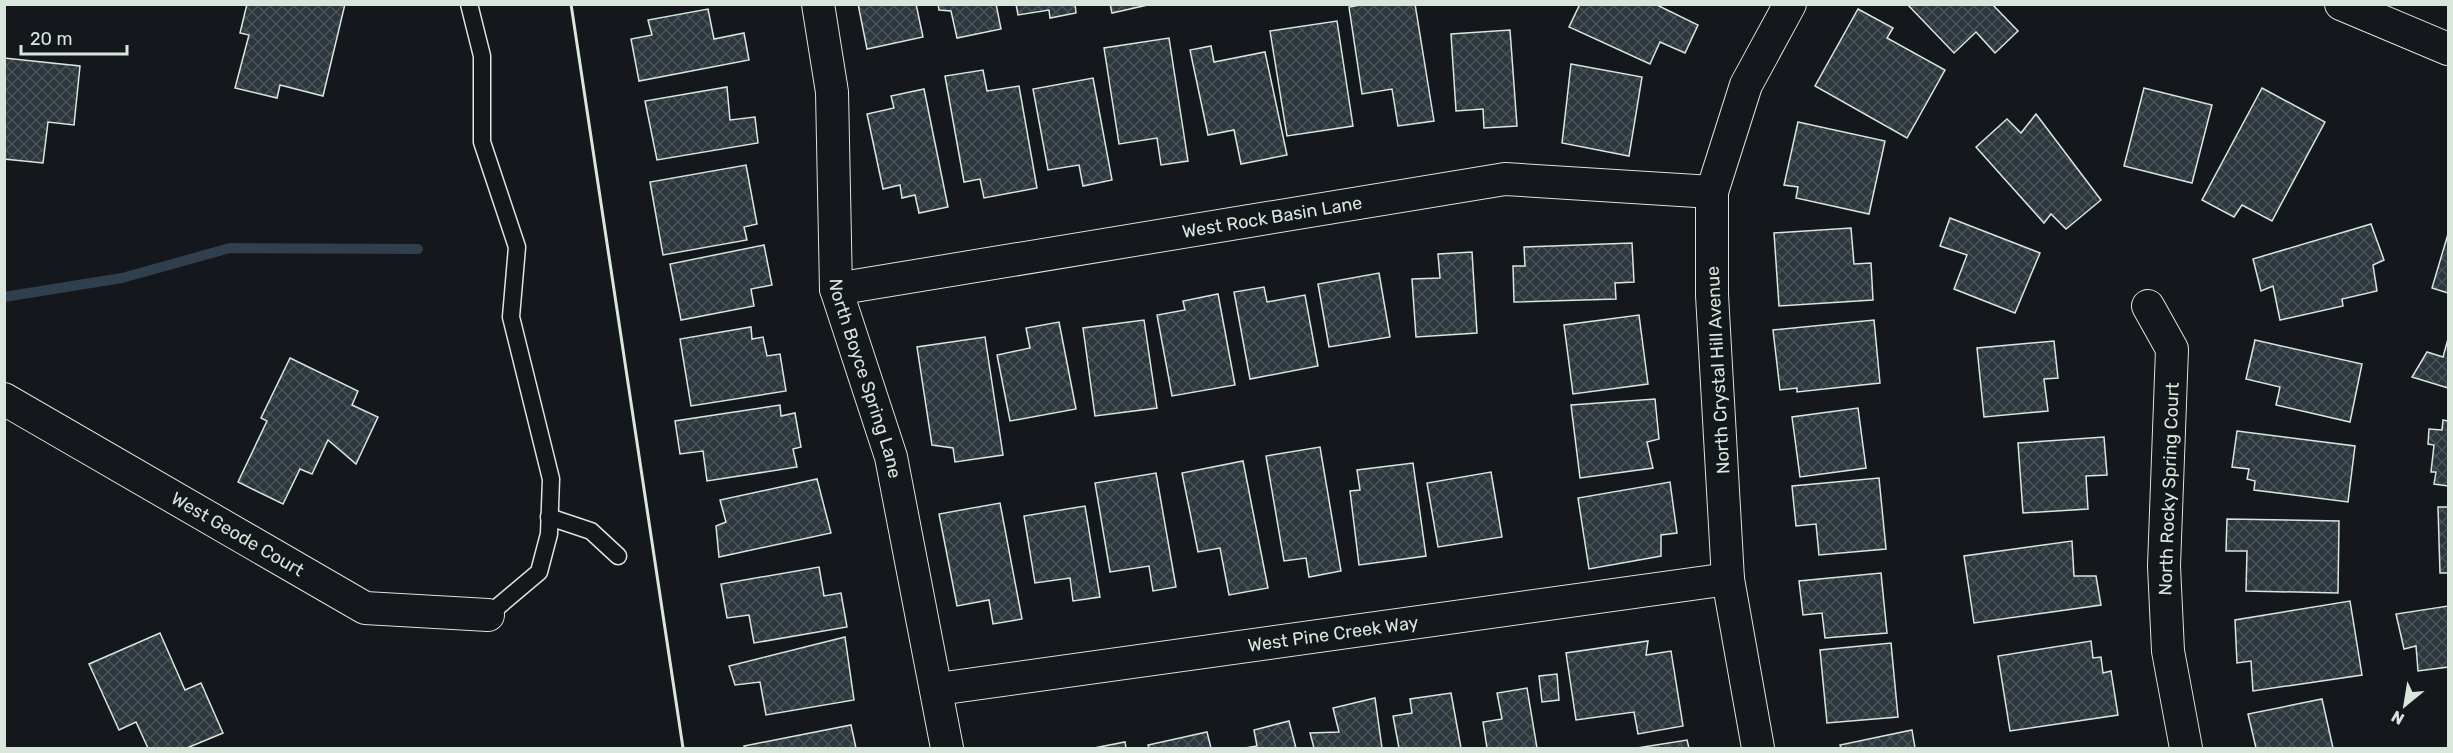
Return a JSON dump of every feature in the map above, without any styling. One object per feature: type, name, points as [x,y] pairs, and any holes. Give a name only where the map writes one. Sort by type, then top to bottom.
[{"type":"street","name":"North Boyce Spring Lane","points":[[818,4],[832,92],[836,289],[891,457],[938,688],[947,748]]},
{"type":"street","name":"North Crystal Hill Avenue","points":[[1758,748],[1728,579],[1712,295],[1712,192],[1746,85],[1791,4]]},
{"type":"street","points":[[2341,4],[2445,38]]},
{"type":"street","name":"West Rock Basin Lane","points":[[836,289],[1505,179],[1712,192]]},
{"type":"street","name":"North Rocky Spring Court","points":[[2148,306],[2172,349],[2164,566],[2168,651],[2186,748]]},
{"type":"street","name":"West Geode Court","points":[[4,399],[365,608],[488,615]]},
{"type":"street","name":"West Pine Creek Way","points":[[938,688],[1728,579]]},
{"type":"lane","points":[[470,4],[482,56],[482,142],[517,247],[511,316],[551,479],[549,534],[539,572],[488,615]]},
{"type":"lane","points":[[549,517],[591,531],[618,556]]},
{"type":"building","points":[[247,4],[345,4],[323,96],[280,85],[277,98],[235,88],[249,35],[240,33]]},
{"type":"building","points":[[858,4],[916,4],[923,37],[867,49]]},
{"type":"building","points":[[938,4],[996,4],[1001,29],[957,38],[951,11],[939,10]]},
{"type":"building","points":[[1016,4],[1075,4],[1076,13],[1050,18],[1049,10],[1018,15]]},
{"type":"building","points":[[1110,4],[1152,4],[1112,13]]},
{"type":"building","points":[[1366,4],[1415,4],[1434,121],[1398,126],[1392,89],[1362,94],[1349,7]]},
{"type":"building","points":[[1580,4],[1655,4],[1698,25],[1685,53],[1660,42],[1650,64],[1569,27]]},
{"type":"building","points":[[1907,4],[1992,4],[2018,31],[1995,53],[1976,32],[1954,53]]},
{"type":"building","points":[[708,9],[714,39],[744,33],[749,60],[639,81],[631,39],[652,35],[648,20]]},
{"type":"building","points":[[1858,9],[1893,28],[1887,38],[1945,70],[1907,138],[1815,86]]},
{"type":"building","points":[[1337,21],[1353,126],[1287,136],[1270,31]]},
{"type":"building","points":[[1510,30],[1517,126],[1484,128],[1483,109],[1456,111],[1451,34]]},
{"type":"building","points":[[1169,38],[1188,161],[1161,165],[1157,138],[1119,144],[1104,48]]},
{"type":"building","points":[[1211,46],[1214,62],[1265,52],[1287,155],[1241,164],[1234,130],[1208,135],[1190,50]]},
{"type":"building","points":[[4,58],[80,66],[74,125],[48,122],[43,163],[4,159]]},
{"type":"building","points":[[1571,64],[1642,77],[1629,156],[1562,143]]},
{"type":"building","points":[[983,70],[987,91],[1019,86],[1037,188],[984,198],[980,179],[964,182],[945,76]]},
{"type":"building","points":[[1093,78],[1112,180],[1083,186],[1079,165],[1048,170],[1033,89]]},
{"type":"building","points":[[727,87],[730,120],[755,117],[758,143],[657,160],[645,101]]},
{"type":"building","points":[[2144,88],[2212,105],[2192,183],[2124,166]]},
{"type":"building","points":[[2262,88],[2325,122],[2272,221],[2242,205],[2234,217],[2202,200]]},
{"type":"building","points":[[924,89],[948,207],[919,213],[915,195],[902,198],[900,185],[883,189],[867,114],[894,108],[891,96]]},
{"type":"building","points":[[2036,114],[2101,200],[2066,229],[2051,214],[2044,223],[1976,147],[2007,119],[2021,133]]},
{"type":"building","points":[[1798,122],[1885,141],[1869,214],[1796,198],[1798,187],[1784,185]]},
{"type":"building","points":[[746,165],[757,224],[744,227],[747,240],[663,255],[650,182]]},
{"type":"building","points":[[1950,218],[2040,253],[2015,313],[1954,289],[1967,255],[1940,246]]},
{"type":"building","points":[[2371,224],[2384,260],[2373,265],[2377,291],[2342,299],[2343,306],[2280,320],[2273,286],[2261,291],[2253,259]]},
{"type":"building","points":[[1851,228],[1854,264],[1871,263],[1873,300],[1779,306],[1774,233]]},
{"type":"building","points":[[2448,234],[2448,293],[2432,288]]},
{"type":"building","points":[[1632,243],[1634,282],[1615,283],[1616,299],[1514,302],[1513,266],[1525,266],[1524,247]]},
{"type":"building","points":[[764,245],[772,285],[751,289],[754,306],[681,320],[670,264]]},
{"type":"building","points":[[1472,252],[1477,333],[1416,337],[1412,279],[1440,278],[1438,254]]},
{"type":"building","points":[[1379,273],[1390,337],[1329,347],[1318,284]]},
{"type":"building","points":[[1264,287],[1267,302],[1305,295],[1318,366],[1250,379],[1234,292]]},
{"type":"building","points":[[1218,294],[1235,385],[1172,396],[1157,315],[1185,310],[1183,301]]},
{"type":"building","points":[[1639,315],[1648,384],[1573,394],[1564,325]]},
{"type":"building","points":[[1144,320],[1157,408],[1095,416],[1083,328]]},
{"type":"building","points":[[1874,320],[1880,383],[1797,392],[1797,388],[1780,390],[1773,330]]},
{"type":"building","points":[[1059,322],[1076,409],[1010,421],[997,355],[1030,348],[1026,328]]},
{"type":"building","points":[[751,327],[752,339],[763,337],[767,356],[780,354],[786,391],[691,406],[680,339]]},
{"type":"building","points":[[985,337],[1003,455],[955,462],[953,448],[932,445],[917,347]]},
{"type":"building","points":[[2448,339],[2448,388],[2412,377],[2427,352],[2443,357]]},
{"type":"building","points":[[2255,340],[2362,364],[2350,422],[2276,405],[2280,387],[2246,379]]},
{"type":"building","points":[[2054,341],[2058,378],[2044,379],[2048,411],[1984,417],[1977,348]]},
{"type":"building","points":[[290,358],[358,391],[352,405],[378,417],[356,464],[328,440],[312,474],[300,469],[283,504],[238,482],[267,421],[261,418]]},
{"type":"building","points":[[1655,399],[1659,439],[1647,442],[1653,468],[1580,478],[1571,405]]},
{"type":"building","points":[[780,405],[781,416],[795,413],[801,447],[793,449],[797,467],[707,481],[703,451],[680,454],[675,421]]},
{"type":"building","points":[[1858,408],[1866,468],[1800,477],[1792,417]]},
{"type":"building","points":[[2443,420],[2448,421],[2448,486],[2434,484],[2436,472],[2431,472],[2434,445],[2428,444],[2429,429],[2442,430]]},
{"type":"building","points":[[2237,431],[2355,446],[2348,502],[2254,490],[2255,481],[2247,479],[2249,469],[2232,467]]},
{"type":"building","points":[[2104,437],[2107,475],[2086,476],[2088,509],[2023,513],[2018,443]]},
{"type":"building","points":[[1320,447],[1341,571],[1309,577],[1306,558],[1284,561],[1266,456]]},
{"type":"building","points":[[1243,461],[1268,588],[1229,595],[1220,548],[1198,552],[1182,473]]},
{"type":"building","points":[[1413,463],[1426,556],[1359,565],[1350,491],[1360,490],[1357,470]]},
{"type":"building","points":[[1491,472],[1502,537],[1438,547],[1427,483]]},
{"type":"building","points":[[1156,473],[1176,587],[1153,591],[1149,566],[1110,572],[1095,483]]},
{"type":"building","points":[[1879,478],[1886,549],[1819,555],[1816,524],[1796,526],[1792,486]]},
{"type":"building","points":[[817,479],[831,533],[719,557],[716,526],[726,522],[720,500]]},
{"type":"building","points":[[1670,482],[1677,533],[1661,535],[1661,556],[1589,569],[1578,498]]},
{"type":"building","points":[[1000,503],[1022,619],[993,624],[989,600],[957,606],[939,514]]},
{"type":"building","points":[[1085,506],[1100,597],[1073,601],[1070,578],[1035,583],[1024,516]]},
{"type":"building","points":[[2438,507],[2448,507],[2448,573],[2440,573]]},
{"type":"building","points":[[2227,519],[2339,521],[2338,593],[2246,591],[2247,551],[2226,551]]},
{"type":"building","points":[[2072,541],[2074,576],[2096,576],[2101,605],[1974,623],[1964,556]]},
{"type":"building","points":[[819,567],[824,596],[841,593],[847,627],[754,643],[749,615],[727,618],[721,584]]},
{"type":"building","points":[[1881,573],[1887,633],[1825,638],[1822,613],[1803,615],[1799,581]]},
{"type":"building","points":[[2350,601],[2362,675],[2253,691],[2251,661],[2237,663],[2235,620]]},
{"type":"building","points":[[2448,606],[2448,667],[2418,671],[2416,646],[2404,649],[2396,614]]},
{"type":"building","points":[[160,633],[185,690],[201,683],[223,733],[187,748],[148,748],[136,722],[119,730],[89,664]]},
{"type":"building","points":[[845,637],[854,700],[766,715],[760,682],[735,685],[729,666]]},
{"type":"building","points":[[1648,641],[1646,655],[1671,651],[1683,726],[1638,734],[1634,712],[1576,720],[1566,653]]},
{"type":"building","points":[[2091,641],[2093,658],[2101,657],[2103,673],[2111,671],[2118,715],[2010,731],[1998,656]]},
{"type":"building","points":[[1891,643],[1898,717],[1827,723],[1820,650]]},
{"type":"building","points":[[1557,674],[1559,700],[1542,702],[1539,676]]},
{"type":"building","points":[[1527,688],[1537,748],[1487,748],[1483,722],[1502,719],[1497,693]]},
{"type":"building","points":[[1451,693],[1461,748],[1399,748],[1393,716],[1412,713],[1410,699]]},
{"type":"building","points":[[1375,698],[1382,748],[1314,748],[1310,733],[1339,732],[1333,708]]},
{"type":"building","points":[[2322,699],[2333,748],[2256,748],[2248,714]]},
{"type":"building","points":[[1289,721],[1296,748],[1245,748],[1257,746],[1254,730]]},
{"type":"building","points":[[851,725],[856,748],[745,748],[744,746]]},
{"type":"building","points":[[1912,730],[1915,748],[1841,748],[1840,745]]},
{"type":"building","points":[[1207,732],[1211,748],[1149,748],[1148,745]]},
{"type":"building","points":[[1687,740],[1689,748],[1637,748]]},
{"type":"building","points":[[1125,742],[1126,748],[1094,748]]},
{"type":"waterway","points":[[4,297],[122,278],[230,248],[418,249]]},
{"type":"wall","points":[[571,4],[683,748]]}]
